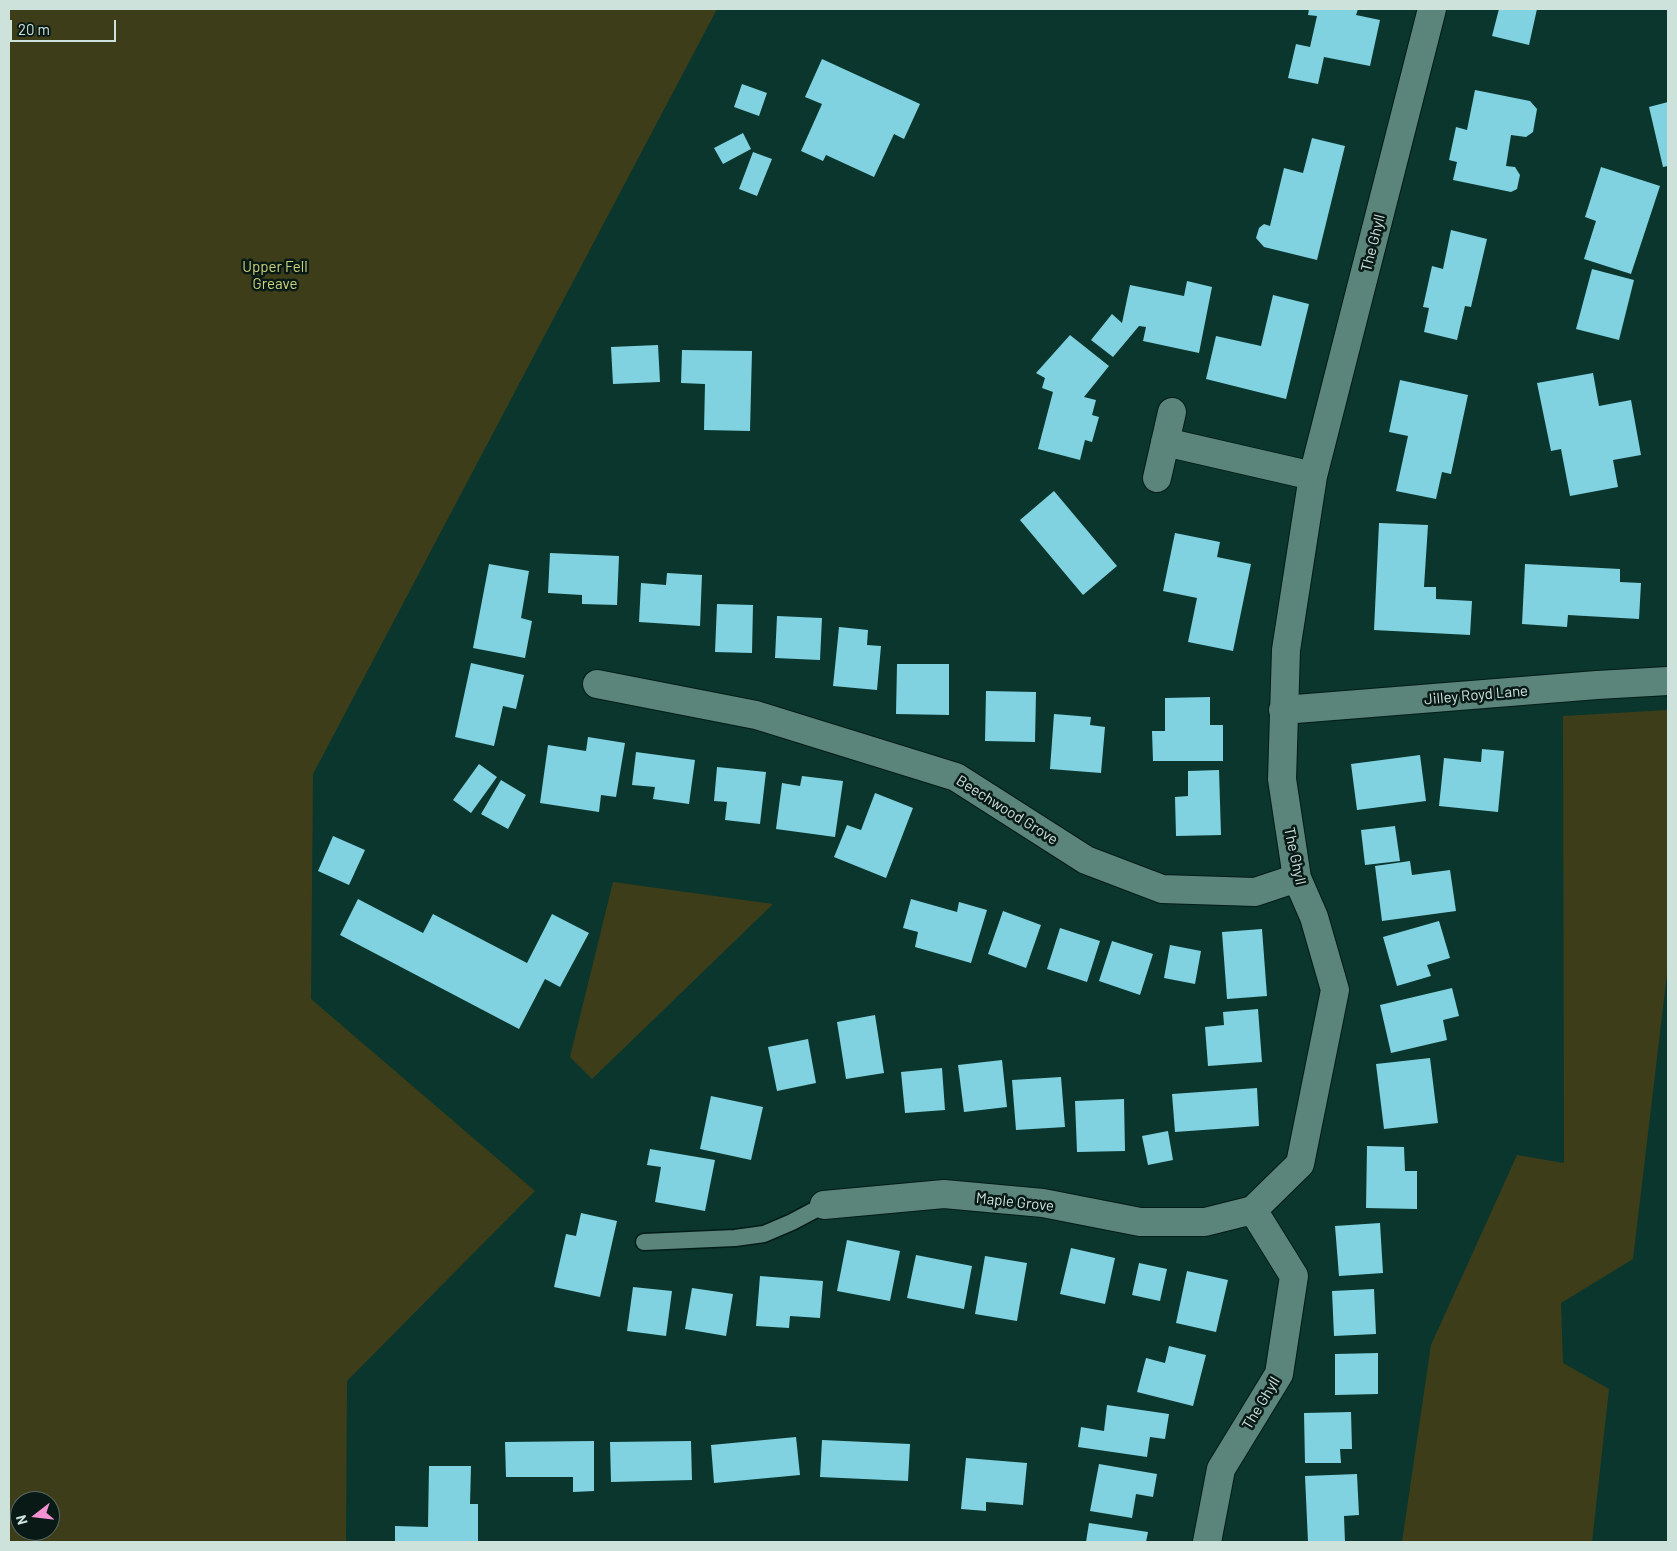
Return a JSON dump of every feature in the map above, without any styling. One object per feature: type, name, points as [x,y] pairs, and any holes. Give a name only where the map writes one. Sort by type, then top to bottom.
[{"type":"street","name":"The Ghyll","points":[[1206,1542],[1221,1469],[1279,1374],[1294,1276],[1253,1210],[1300,1164],[1335,990],[1314,917],[1297,878],[1282,779],[1286,650],[1314,476],[1432,9]]},
{"type":"street","points":[[1157,478],[1172,412]]},
{"type":"street","points":[[1165,442],[1314,476]]},
{"type":"street","name":"Jilley Royd Lane","points":[[1283,710],[1668,681]]},
{"type":"street","name":"Beechwood Grove","points":[[597,684],[756,715],[956,778],[1086,860],[1162,889],[1255,892],[1297,878]]},
{"type":"street","name":"Maple Grove","points":[[824,1205],[944,1194],[1043,1203],[1140,1222],[1205,1222],[1253,1210]]},
{"type":"lane","points":[[644,1242],[735,1238],[764,1234],[824,1205]]},
{"type":"green space","name":"Upper Fell Greave","points":[[9,9],[717,9],[313,774],[311,999],[535,1191],[347,1381],[346,1542],[9,1542]]},
{"type":"green space","points":[[1668,710],[1668,965],[1633,1259],[1561,1303],[1563,1363],[1609,1389],[1592,1542],[1402,1542],[1431,1345],[1517,1155],[1564,1163],[1563,716]]},
{"type":"green space","points":[[613,882],[773,904],[592,1079],[570,1057]]},
{"type":"building","points":[[1309,9],[1358,9],[1356,15],[1380,20],[1370,66],[1324,57],[1318,84],[1288,78],[1296,44],[1310,47],[1317,16],[1308,15]]},
{"type":"building","points":[[1499,9],[1537,9],[1529,45],[1492,36]]},
{"type":"building","points":[[822,59],[920,104],[904,139],[894,134],[874,177],[826,155],[823,161],[801,151],[822,104],[805,97]]},
{"type":"building","points":[[742,84],[767,93],[759,116],[734,107]]},
{"type":"building","points":[[1475,90],[1530,101],[1537,109],[1533,132],[1526,137],[1511,135],[1506,166],[1515,167],[1520,175],[1517,189],[1511,192],[1453,180],[1457,162],[1449,160],[1456,127],[1467,130]]},
{"type":"building","points":[[1668,102],[1668,166],[1663,167],[1649,107]]},
{"type":"building","points":[[743,133],[751,149],[723,164],[714,148]]},
{"type":"building","points":[[1312,138],[1345,146],[1317,260],[1264,247],[1256,238],[1259,228],[1264,224],[1270,226],[1284,168],[1303,173]]},
{"type":"building","points":[[753,152],[772,159],[757,196],[739,189]]},
{"type":"building","points":[[1601,167],[1660,186],[1631,274],[1584,259],[1596,221],[1585,217]]},
{"type":"building","points":[[1451,230],[1487,239],[1471,307],[1465,306],[1457,340],[1424,332],[1429,308],[1423,307],[1432,266],[1443,269]]},
{"type":"building","points":[[1592,269],[1634,280],[1619,340],[1576,329]]},
{"type":"building","points":[[1187,281],[1212,287],[1199,353],[1143,341],[1146,327],[1139,326],[1113,357],[1091,340],[1112,314],[1122,323],[1130,285],[1184,296]]},
{"type":"building","points":[[1273,295],[1309,304],[1286,399],[1206,379],[1216,336],[1261,346]]},
{"type":"building","points":[[1070,335],[1109,366],[1084,397],[1096,400],[1092,415],[1099,417],[1092,442],[1085,440],[1080,460],[1038,449],[1053,392],[1042,388],[1045,378],[1036,373]]},
{"type":"building","points":[[658,345],[660,382],[613,384],[611,347]]},
{"type":"building","points":[[682,350],[752,351],[750,431],[704,430],[705,384],[681,383]]},
{"type":"building","points":[[1593,373],[1599,406],[1631,400],[1641,455],[1613,460],[1618,487],[1570,496],[1561,449],[1551,451],[1537,383]]},
{"type":"building","points":[[1400,380],[1468,395],[1451,474],[1442,472],[1436,499],[1396,491],[1408,436],[1389,432]]},
{"type":"building","points":[[1054,491],[1117,566],[1083,595],[1020,520]]},
{"type":"building","points":[[1379,523],[1428,525],[1424,587],[1436,587],[1436,599],[1472,601],[1470,635],[1374,630]]},
{"type":"building","points":[[1175,533],[1220,542],[1217,557],[1251,564],[1233,651],[1188,642],[1197,598],[1163,591]]},
{"type":"building","points":[[550,553],[619,556],[617,605],[582,604],[582,595],[548,593]]},
{"type":"building","points":[[489,564],[529,571],[521,618],[532,621],[525,658],[473,648]]},
{"type":"building","points":[[1525,564],[1620,569],[1620,582],[1641,583],[1639,619],[1568,615],[1567,627],[1522,624]]},
{"type":"building","points":[[667,573],[702,575],[700,626],[639,622],[641,583],[666,585]]},
{"type":"building","points":[[717,604],[753,605],[752,653],[715,652]]},
{"type":"building","points":[[777,616],[822,618],[820,660],[775,658]]},
{"type":"building","points":[[839,627],[868,630],[867,645],[881,646],[877,690],[833,686]]},
{"type":"building","points":[[471,663],[524,675],[516,709],[503,706],[494,746],[455,737]]},
{"type":"building","points":[[897,664],[949,664],[949,715],[896,714]]},
{"type":"building","points":[[986,691],[1036,692],[1035,742],[985,741]]},
{"type":"building","points":[[1210,697],[1210,725],[1223,725],[1223,761],[1153,761],[1152,731],[1165,731],[1165,698]]},
{"type":"building","points":[[1054,714],[1091,717],[1090,725],[1105,727],[1101,773],[1050,769]]},
{"type":"building","points":[[588,737],[625,743],[616,797],[601,795],[599,812],[540,803],[548,745],[586,751]]},
{"type":"building","points":[[1482,749],[1504,751],[1498,812],[1439,806],[1444,758],[1481,762]]},
{"type":"building","points":[[636,752],[695,760],[689,804],[653,799],[655,787],[632,785]]},
{"type":"building","points":[[1420,755],[1426,801],[1357,810],[1351,764]]},
{"type":"building","points":[[479,764],[497,777],[471,813],[453,800]]},
{"type":"building","points":[[717,767],[766,772],[760,824],[725,820],[727,802],[714,801]]},
{"type":"building","points":[[1219,770],[1221,835],[1176,836],[1175,797],[1188,796],[1188,771]]},
{"type":"building","points":[[802,776],[843,781],[835,837],[776,829],[782,783],[800,786]]},
{"type":"building","points":[[501,780],[526,795],[508,829],[481,814]]},
{"type":"building","points":[[875,793],[913,808],[886,878],[834,857],[847,825],[861,830]]},
{"type":"building","points":[[1395,826],[1400,861],[1365,865],[1361,830]]},
{"type":"building","points":[[333,836],[365,850],[349,885],[318,871]]},
{"type":"building","points":[[1410,861],[1412,875],[1450,870],[1456,911],[1382,921],[1375,866]]},
{"type":"building","points":[[358,899],[423,933],[433,914],[527,963],[552,914],[589,933],[560,987],[545,979],[519,1029],[340,935]]},
{"type":"building","points":[[911,899],[957,912],[959,902],[987,910],[971,963],[915,947],[918,932],[903,928]]},
{"type":"building","points":[[1003,911],[1041,925],[1026,968],[988,954]]},
{"type":"building","points":[[1439,921],[1450,958],[1427,965],[1431,976],[1397,986],[1383,937]]},
{"type":"building","points":[[1060,928],[1100,941],[1087,982],[1047,969]]},
{"type":"building","points":[[1262,929],[1267,996],[1227,999],[1222,932]]},
{"type":"building","points":[[1112,941],[1153,954],[1140,995],[1099,981]]},
{"type":"building","points":[[1170,945],[1201,951],[1195,984],[1164,978]]},
{"type":"building","points":[[1452,988],[1459,1016],[1443,1020],[1447,1040],[1391,1053],[1380,1005]]},
{"type":"building","points":[[1258,1009],[1262,1062],[1208,1066],[1205,1027],[1224,1025],[1223,1012]]},
{"type":"building","points":[[875,1015],[884,1073],[846,1079],[837,1022]]},
{"type":"building","points":[[808,1039],[816,1083],[777,1091],[768,1047]]},
{"type":"building","points":[[1430,1058],[1438,1123],[1384,1129],[1376,1064]]},
{"type":"building","points":[[1002,1060],[1007,1107],[964,1112],[958,1065]]},
{"type":"building","points":[[942,1068],[945,1110],[905,1113],[901,1072]]},
{"type":"building","points":[[1061,1077],[1065,1127],[1016,1130],[1012,1080]]},
{"type":"building","points":[[1257,1088],[1259,1126],[1175,1132],[1172,1094]]},
{"type":"building","points":[[711,1096],[763,1107],[751,1160],[700,1149]]},
{"type":"building","points":[[1124,1099],[1125,1151],[1077,1152],[1075,1101]]},
{"type":"building","points":[[1168,1131],[1173,1160],[1148,1165],[1142,1136]]},
{"type":"building","points":[[1367,1146],[1404,1147],[1405,1171],[1417,1171],[1417,1209],[1366,1208]]},
{"type":"building","points":[[650,1149],[715,1160],[705,1211],[655,1202],[661,1167],[647,1165]]},
{"type":"building","points":[[581,1213],[617,1221],[600,1297],[554,1287],[566,1234],[576,1236]]},
{"type":"building","points":[[1380,1223],[1383,1273],[1339,1276],[1335,1226]]},
{"type":"building","points":[[847,1240],[900,1251],[890,1301],[837,1291]]},
{"type":"building","points":[[1071,1248],[1115,1258],[1105,1304],[1060,1294]]},
{"type":"building","points":[[916,1255],[972,1266],[964,1309],[907,1298]]},
{"type":"building","points":[[985,1256],[1027,1263],[1017,1321],[975,1314]]},
{"type":"building","points":[[1139,1263],[1167,1269],[1160,1301],[1132,1295]]},
{"type":"building","points":[[1187,1271],[1228,1280],[1216,1332],[1176,1323]]},
{"type":"building","points":[[760,1276],[823,1281],[820,1318],[790,1316],[789,1328],[756,1326]]},
{"type":"building","points":[[633,1287],[672,1291],[666,1336],[627,1331]]},
{"type":"building","points":[[692,1288],[733,1294],[726,1336],[685,1329]]},
{"type":"building","points":[[1374,1289],[1376,1334],[1334,1336],[1332,1291]]},
{"type":"building","points":[[1169,1346],[1206,1355],[1193,1406],[1137,1392],[1146,1358],[1165,1363]]},
{"type":"building","points":[[1378,1353],[1378,1394],[1335,1395],[1335,1354]]},
{"type":"building","points":[[1107,1405],[1169,1414],[1165,1439],[1150,1437],[1147,1457],[1078,1447],[1081,1427],[1104,1431]]},
{"type":"building","points":[[1351,1412],[1352,1449],[1340,1449],[1341,1463],[1305,1463],[1304,1413]]},
{"type":"building","points":[[796,1437],[800,1475],[714,1483],[711,1445]]},
{"type":"building","points":[[822,1440],[910,1444],[908,1481],[820,1477]]},
{"type":"building","points":[[594,1441],[594,1491],[573,1492],[573,1477],[506,1477],[505,1442]]},
{"type":"building","points":[[691,1441],[692,1480],[611,1482],[610,1442]]},
{"type":"building","points":[[966,1458],[1027,1463],[1023,1505],[986,1502],[986,1511],[961,1509]]},
{"type":"building","points":[[1099,1464],[1157,1474],[1153,1497],[1136,1494],[1132,1518],[1090,1511]]},
{"type":"building","points":[[429,1466],[471,1466],[470,1504],[478,1504],[478,1542],[395,1542],[395,1526],[428,1527]]},
{"type":"building","points":[[1357,1474],[1359,1515],[1344,1516],[1345,1542],[1308,1542],[1305,1476]]},
{"type":"building","points":[[1089,1523],[1148,1532],[1146,1542],[1086,1542]]}]
